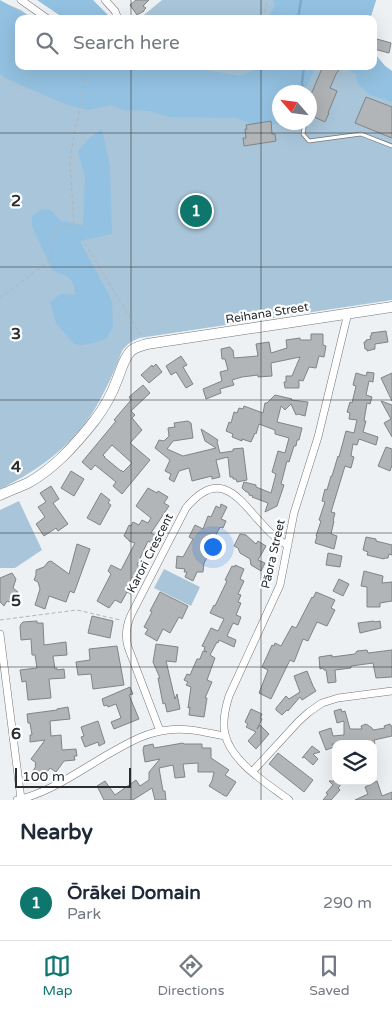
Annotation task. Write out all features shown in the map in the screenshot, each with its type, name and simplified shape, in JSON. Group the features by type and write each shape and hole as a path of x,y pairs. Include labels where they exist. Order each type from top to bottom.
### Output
{"street":[{"path":"21,0 42,15"},
{"path":"105,0 116,15"},
{"name":"Reihana Street","path":"146,344 392,306"},
{"name":"Pāora Street","path":"289,800 238,759 225,736 225,711 229,696 280,585 294,513 318,437 348,313"},
{"path":"0,495 28,482 49,469 63,456 96,419 107,402 129,353 146,344"},
{"name":"Karori Crescent","path":"160,731 128,647 126,635 128,622 191,502 208,491 225,489 235,495 273,535 288,546"},
{"path":"0,634 19,800 55,785 144,735 170,729 182,729 225,736"},
{"path":"252,772 299,721 322,703 338,698 392,691"}],"lane":[{"path":"304,130 303,134 309,141 362,134 392,146"}],"path":[{"path":"263,15 268,0"},
{"path":"86,70 70,162 74,226 146,344"},
{"path":"0,298 51,257 53,250 52,234 55,228 66,224 74,226"},
{"path":"0,620 77,610 128,622"}],"shaded area":[{"path":"0,0 26,15 15,15 15,70 206,70 240,76 254,70 314,70 307,85 272,85 272,125 260,128 237,118 169,117 149,111 123,110 111,105 88,110 65,104 5,78 0,74"},
{"path":"37,0 93,0 108,15 59,15"},
{"path":"162,0 376,0 371,15 144,15"},
{"path":"273,0 376,0 371,15 269,15 275,6"},
{"path":"0,1 28,15 15,15 15,70 377,70 377,57 392,71 392,300 136,339 122,351 110,380 86,422 62,449 33,471 0,489"},
{"path":"377,57 392,71 392,102 370,95 357,83 356,74 348,70 377,70"},
{"path":"102,129 110,166 112,234 80,241 112,301 113,326 107,338 94,343 80,345 74,344 56,323 50,302 61,294 75,295 75,289 69,278 52,270 32,226 32,216 42,209 51,210 61,221 83,225 85,177 78,152 88,139"},
{"path":"19,501 42,550 15,568 0,568 0,510"},
{"path":"164,569 200,587 191,606 154,588"}],"building":[{"path":"136,0 149,0 143,6 146,8 144,11 137,15 130,5"},
{"path":"377,39 391,43 389,53 377,50"},
{"path":"321,70 339,70 330,88 337,91 325,122 317,118 317,85 315,85"},
{"path":"366,97 392,107 392,138 355,123"},
{"path":"271,121 272,134 275,134 276,141 244,146 243,138 246,138 246,125"},
{"path":"386,331 388,342 375,344 375,349 367,351 365,349 364,342 371,339 371,333"},
{"path":"311,334 323,334 323,345 326,346 324,357 319,356 316,368 309,367 303,381 299,380 299,388 285,388 284,382 286,382 286,376 292,376 300,357 271,363 272,376 258,377 258,375 232,380 234,385 220,389 221,393 206,399 203,389 222,381 220,372 228,370 225,359 222,359 221,349 230,347 233,350 234,358 258,356 256,344 269,342 271,353 287,348 286,340 300,338 300,340 311,340"},
{"path":"181,356 187,365 183,367 193,384 186,388 176,372 171,375 166,366"},
{"path":"156,364 162,372 149,383 141,375 152,365 153,367"},
{"path":"367,372 374,373 373,382 369,381 366,395 372,397 370,404 367,403 363,432 378,437 376,445 359,439 357,445 353,444 351,456 354,457 351,468 345,466 331,512 335,513 331,534 337,536 334,549 315,543 321,521 319,520 325,502 322,501 325,489 327,490 339,457 346,431 354,433 357,420 349,419 350,413 347,412 350,402 352,403 356,386 353,385 356,373 366,376"},
{"path":"392,373 392,401 381,378"},
{"path":"143,385 150,393 131,411 135,415 132,418 142,430 130,443 150,460 122,494 113,486 116,482 95,465 91,470 82,462 116,421 114,420 131,400 129,397","holes":["112,445 132,463 123,472 103,455"]},
{"path":"275,395 291,400 308,402 305,416 296,415 291,404 285,410 281,406 277,422 302,428 289,462 287,461 281,484 284,485 277,506 265,512 268,503 252,497 242,488 244,482 256,485 256,487 271,493 276,474 272,472 278,451 285,453 289,438 275,434 275,430 259,424 251,442 232,437 233,434 226,431 229,422 231,423 234,412 237,413 239,408 243,409 244,406 263,413 265,403"},
{"path":"381,401 392,405 392,437 384,423 391,419"},
{"path":"188,421 191,423 193,438 173,441 167,449 183,456 216,448 205,441 201,429 218,440 220,453 243,448 247,480 237,482 236,479 230,477 228,457 216,460 220,477 212,479 212,476 192,481 189,468 179,471 174,482 169,479 171,474 165,471 170,460 155,448 159,440 164,441 169,436 168,428 175,427 174,423"},
{"path":"386,447 392,449 390,471 378,466"},
{"path":"71,471 84,479 74,496 61,488"},
{"path":"51,486 59,499 53,503 68,524 58,531 56,528 44,536 36,524 45,517 38,507 46,502 40,493"},
{"path":"148,488 168,497 164,503 169,506 151,533 158,537 155,545 148,541 137,565 141,567 132,585 135,587 131,594 127,592 121,603 115,600 109,608 97,601 111,574 108,571 111,565 121,570 135,543 129,541 124,536 129,525 131,526 133,522 139,525 142,520 148,523 151,518 136,506"},
{"path":"101,493 110,500 108,503 111,505 100,525 87,518"},
{"path":"221,504 227,507 221,519 226,521 223,528 220,527 215,537 217,538 204,563 203,572 197,572 193,581 185,577 187,572 184,572 185,569 176,568 177,556 183,557 193,539 189,537 195,525 203,529 208,516 211,517 216,506 220,508"},
{"path":"240,534 246,535 256,544 258,541 266,546 258,560 265,563 261,571 251,565 250,559 240,553 238,548 234,546"},
{"path":"366,537 392,545 392,555 389,554 388,558 384,559 367,555 368,552 363,550"},
{"path":"77,544 90,549 74,593 70,591 66,602 49,596 45,609 35,605 40,589 38,582 34,580 36,570 44,567 51,561 69,574"},
{"path":"328,553 342,556 340,567 326,565"},
{"path":"235,565 244,569 240,579 244,581 238,594 241,595 238,602 241,603 236,615 241,617 238,625 233,623 227,636 236,640 234,647 219,640 217,642 210,655 215,658 207,680 212,682 205,698 207,698 204,717 189,715 191,687 186,685 188,682 184,680 187,674 190,675 203,651 207,652 204,650 205,647 202,646 211,628 218,631 224,619 210,613 227,581 225,580 232,566 235,567"},
{"path":"364,571 383,576 382,583 392,582 392,601 380,603 380,607 367,607 367,587 361,586"},
{"path":"12,573 16,579 13,588 18,592 4,606 0,602 0,578"},
{"path":"339,579 349,584 343,596 333,591"},
{"path":"160,592 188,606 182,619 179,617 170,633 163,629 157,641 145,634 148,629 144,627"},
{"path":"316,592 335,600 331,608 335,610 327,626 317,622 308,641 303,639 294,662 290,660 271,699 259,693 268,670 262,667 272,645 274,646 275,643 281,646 292,626 296,628"},
{"path":"92,616 113,621 110,638 88,633"},
{"path":"37,621 37,623 43,623 44,645 66,642 67,655 53,656 55,669 64,669 65,678 49,679 51,698 28,700 26,681 22,682 20,670 37,668 35,655 32,655 31,639 21,640 20,627 23,622"},
{"path":"380,621 381,628 360,633 358,623"},
{"path":"156,644 178,647 176,662 166,661 175,699 177,694 180,709 167,712 165,703 163,704 158,678 160,678 153,662"},
{"path":"117,646 124,685 93,689 91,674 78,675 76,662 90,660 89,649"},
{"path":"367,650 368,653 392,650 392,677 376,678 373,663 335,670 336,682 328,683 326,670 320,669 319,657 355,654 357,651"},
{"path":"307,671 316,691 302,700 300,697 282,715 276,708 286,696 289,699 300,692 294,676"},
{"path":"130,687 133,694 129,695 139,719 114,729 111,722 121,718 116,704 108,707 107,705 104,706 102,699"},
{"path":"68,707 70,719 50,721 51,736 61,735 62,750 76,749 77,756 74,756 75,760 64,761 56,772 50,768 44,776 42,774 40,776 33,771 36,763 31,759 45,740 30,742 30,735 32,735 27,714"},
{"path":"251,709 262,714 260,718 262,719 257,729 260,725 269,734 256,749 248,741 256,732 246,727 248,724 245,722"},
{"path":"341,709 342,712 345,711 350,729 362,729 361,726 366,724 373,730 385,728 384,726 390,724 392,726 392,736 374,740 332,740 332,748 326,750 319,732 331,728 333,736 344,735 344,721 337,723 334,711"},
{"path":"98,721 105,743 99,746 98,742 85,747 81,737 84,736 81,727"},
{"path":"183,743 202,744 202,748 211,748 211,758 229,770 225,775 236,782 227,796 209,786 214,772 198,772 198,763 183,764 185,777 175,778 173,765 159,768 166,800 155,800 152,788 133,800 104,800 97,786 105,781 115,795 136,780 140,786 149,780 149,772 160,759 145,762 144,746 153,744 154,748"},
{"path":"312,746 320,752 313,754 318,759 313,765 304,757 302,758"},
{"path":"278,753 313,780 304,792 269,764"},
{"path":"377,781 382,796 392,792 392,800 355,800 368,794 365,787 377,785"},
{"path":"333,785 341,785 338,788 340,790 331,800 323,800 328,794 326,793"}],"waterway":[{"path":"299,15 301,0"},
{"path":"302,85 304,70"}],"place":[{"name":"Ōrākei Domain","path":"196,211"}]}
